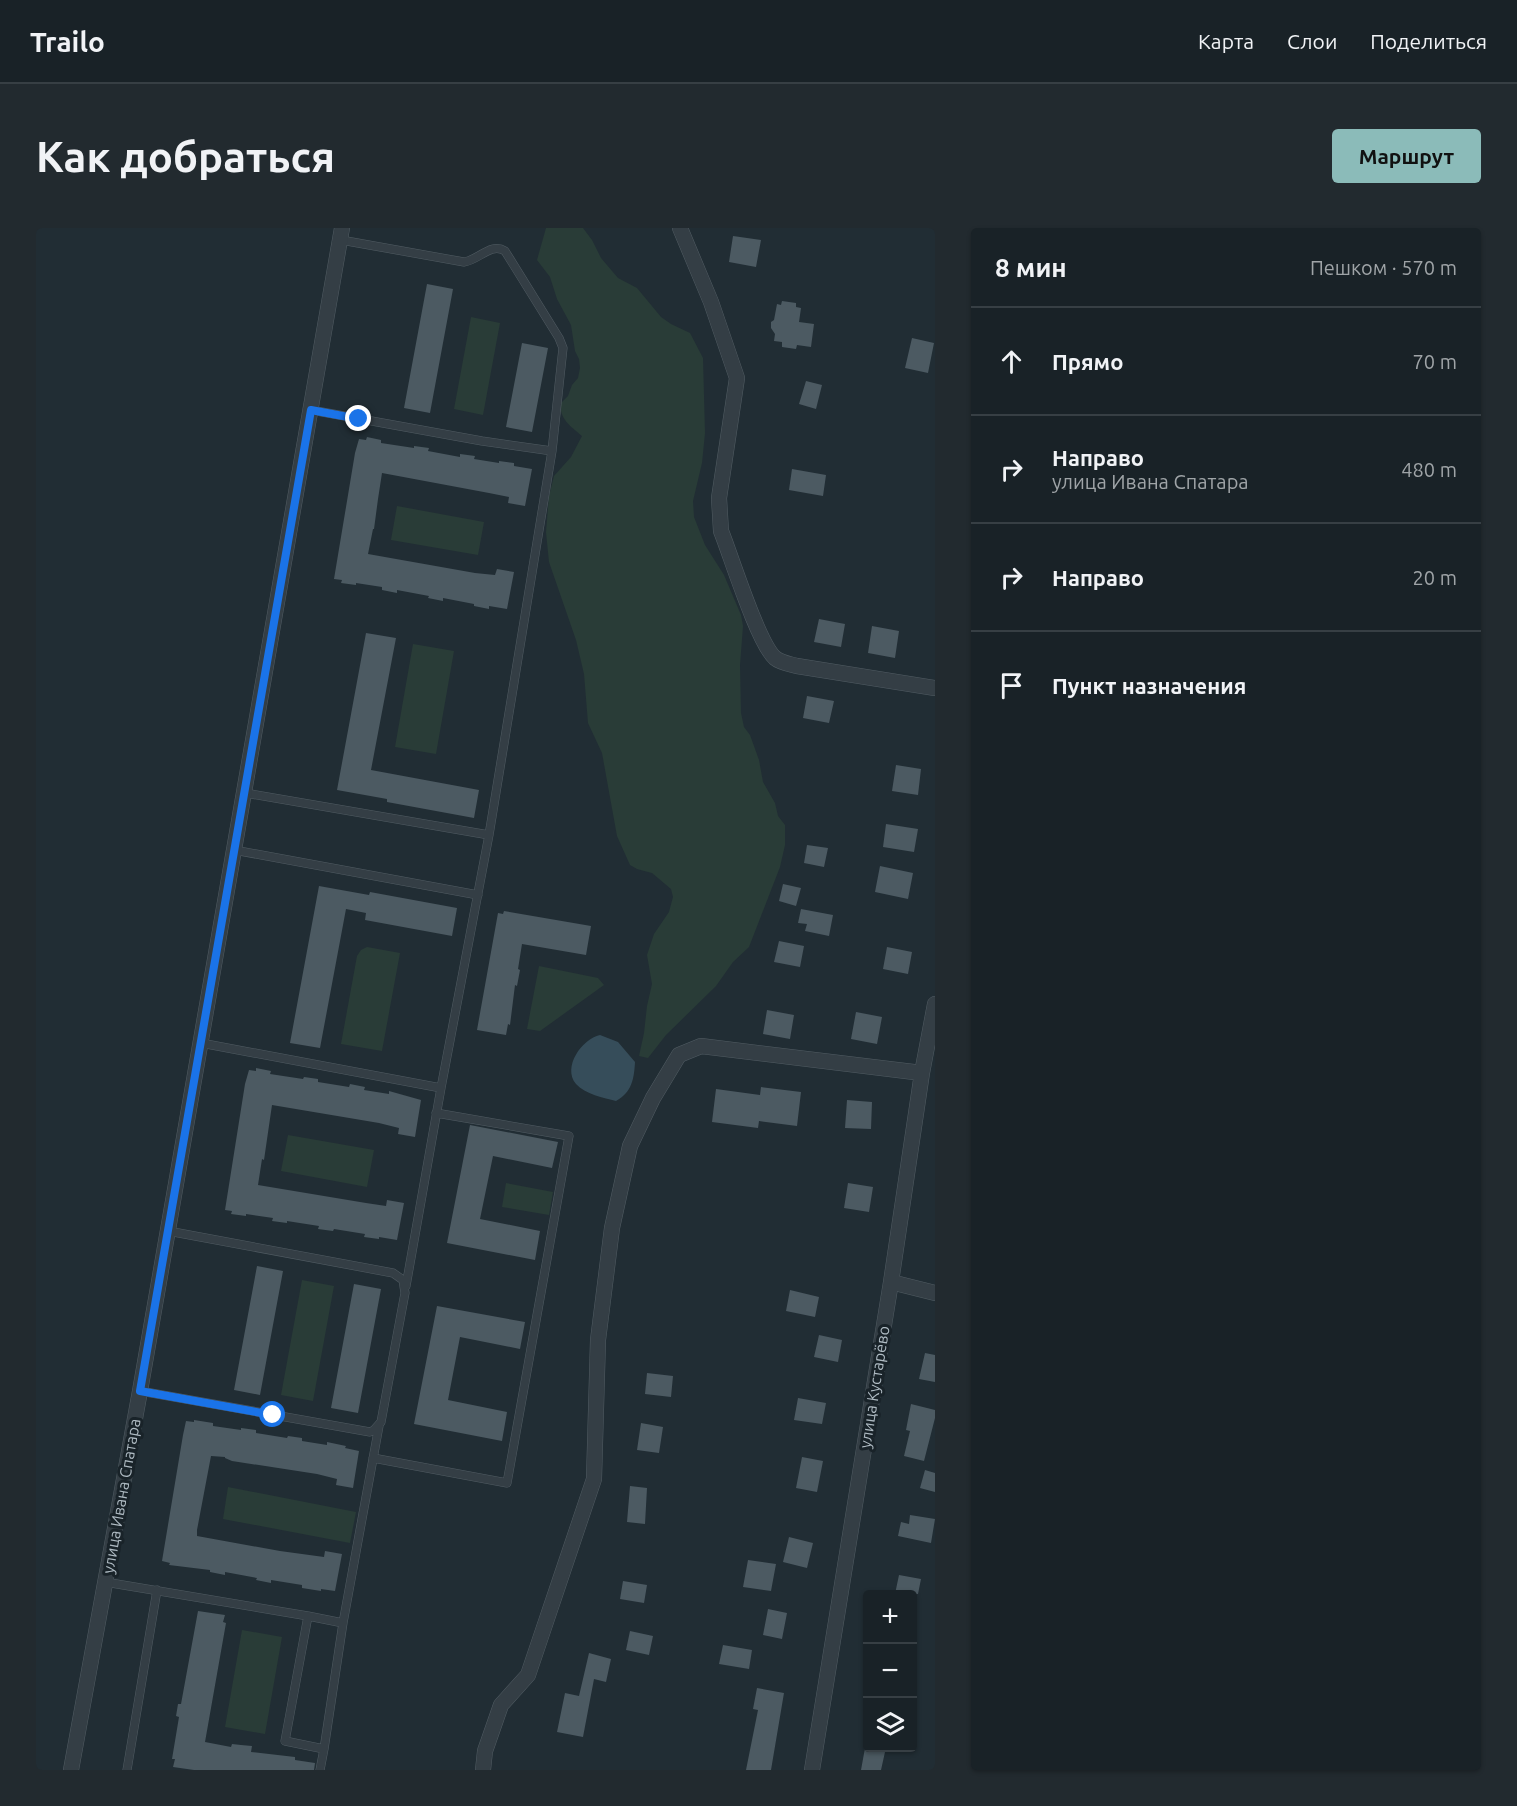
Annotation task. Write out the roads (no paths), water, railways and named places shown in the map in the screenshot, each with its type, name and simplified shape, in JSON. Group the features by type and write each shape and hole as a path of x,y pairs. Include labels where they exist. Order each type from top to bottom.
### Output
{"street":[{"path":"680,228 711,302 737,378 719,498 719,517 721,531 769,651 777,660 797,666 935,688"},
{"name":"улица Ивана Спатара","path":"73,1770 341,234"},
{"name":"улица Кустарёво","path":"812,1770 891,1282 922,1073 935,1004"},
{"path":"483,1770 485,1751 501,1705 528,1675 594,1479 598,1340 612,1228 630,1146 652,1098 679,1055 701,1046 922,1073"},
{"path":"891,1282 935,1293"}],"lane":[{"path":"320,1770 373,1458 489,835 552,451 563,348 505,251 494,248 471,261 460,262 341,234"},
{"path":"311,410 482,441 552,451"},
{"path":"245,793 489,835"},
{"path":"234,850 478,895"},
{"path":"201,1043 441,1088"},
{"path":"373,1458 507,1483 569,1136 436,1113"},
{"path":"168,1231 393,1273 403,1280 405,1287"},
{"path":"140,1391 364,1432 374,1430 379,1426"},
{"path":"105,1582 344,1623"},
{"path":"127,1770 157,1590"},
{"path":"308,1616 285,1741 324,1749"}],"water":[{"path":"600,1035 618,1042 635,1062 629,1089 616,1101 584,1090 576,1084 572,1077 571,1070 576,1055 587,1042"}]}
